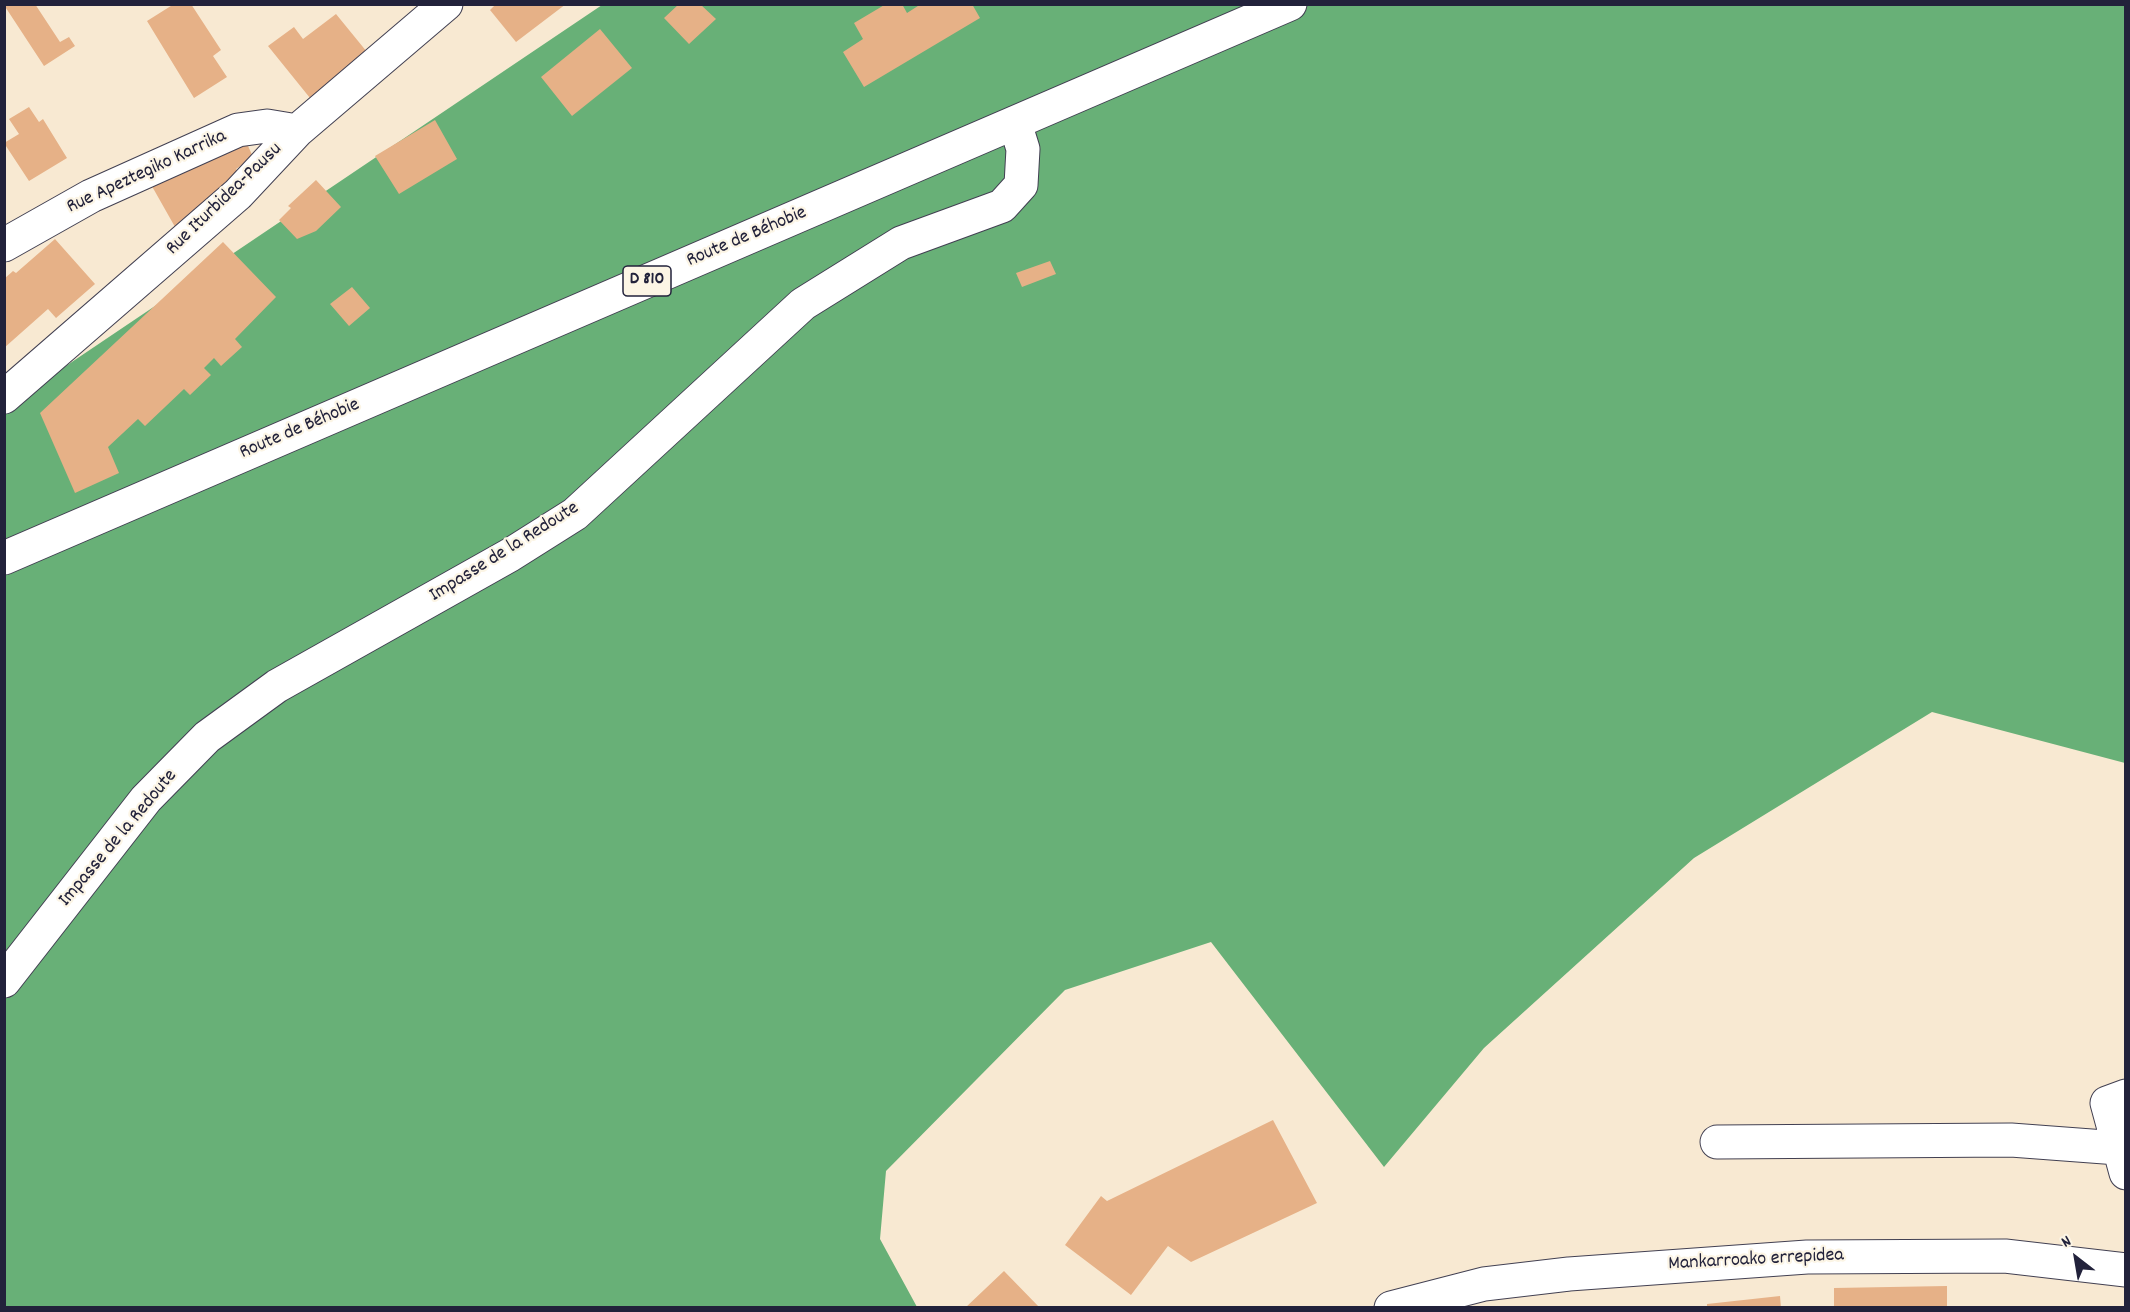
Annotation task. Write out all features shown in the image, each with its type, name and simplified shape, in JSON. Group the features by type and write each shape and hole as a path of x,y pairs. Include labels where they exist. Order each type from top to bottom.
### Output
{"street":[{"name":"Rue Iturbidea-Pausu","path":"4,397 238,194 297,131 446,4"},
{"name":"Route de Béhobie","path":"4,558 1290,4"},
{"name":"Impasse de la Redoute","path":"4,981 146,799 207,737 277,686 510,555 575,514 803,304 901,243 1002,206 1021,185 1023,149 1015,123"},
{"name":"Rue Apeztegiko Karrika","path":"4,245 91,196 238,130 267,126 297,131"},
{"path":"1717,1142 2011,1140 2122,1161 2107,1103 2126,1095"},
{"name":"Mankarroako errepidea","path":"1390,1308 1484,1284 1593,1272 1807,1257 2004,1256 2126,1270"}],"green space":[{"path":"602,5 2125,5 2125,763 1932,712 1694,858 1484,1048 1384,1167 1211,942 1065,990 886,1171 880,1239 917,1307 5,1308 5,407"}],"building":[{"path":"35,4 60,42 69,37 75,46 44,66 4,5"},
{"path":"174,4 191,4 221,50 213,56 227,77 194,98 147,21"},
{"path":"496,4 566,4 516,42 490,10"},
{"path":"679,4 700,4 716,19 689,44 664,18"},
{"path":"886,4 902,4 907,13 921,4 972,4 980,18 864,87 843,52 863,39 854,23"},
{"path":"336,14 367,52 310,98 268,46 294,27 303,39"},
{"path":"600,29 632,68 572,116 541,77"},
{"path":"29,107 39,122 43,119 67,158 29,181 4,143 19,134 9,119"},
{"path":"435,120 457,159 399,194 375,156"},
{"path":"244,137 253,157 236,169 239,173 179,234 149,181"},
{"path":"316,180 341,207 316,231 297,239 279,220 291,208 288,206"},
{"path":"55,239 95,284 56,318 48,309 4,348 4,279 13,271 16,273"},
{"path":"223,242 276,297 235,339 242,347 221,366 214,358 204,368 211,375 190,395 184,389 145,426 138,419 108,447 119,473 75,493 40,413"},
{"path":"1050,261 1056,274 1022,287 1016,273"},
{"path":"352,287 370,308 349,326 330,304"},
{"path":"1273,1120 1317,1203 1191,1262 1168,1246 1131,1295 1065,1245 1101,1196 1107,1201"},
{"path":"1004,1271 1040,1308 965,1308"},
{"path":"1947,1286 1947,1308 1834,1308 1834,1288"},
{"path":"1780,1296 1781,1308 1707,1308 1707,1304"}]}
